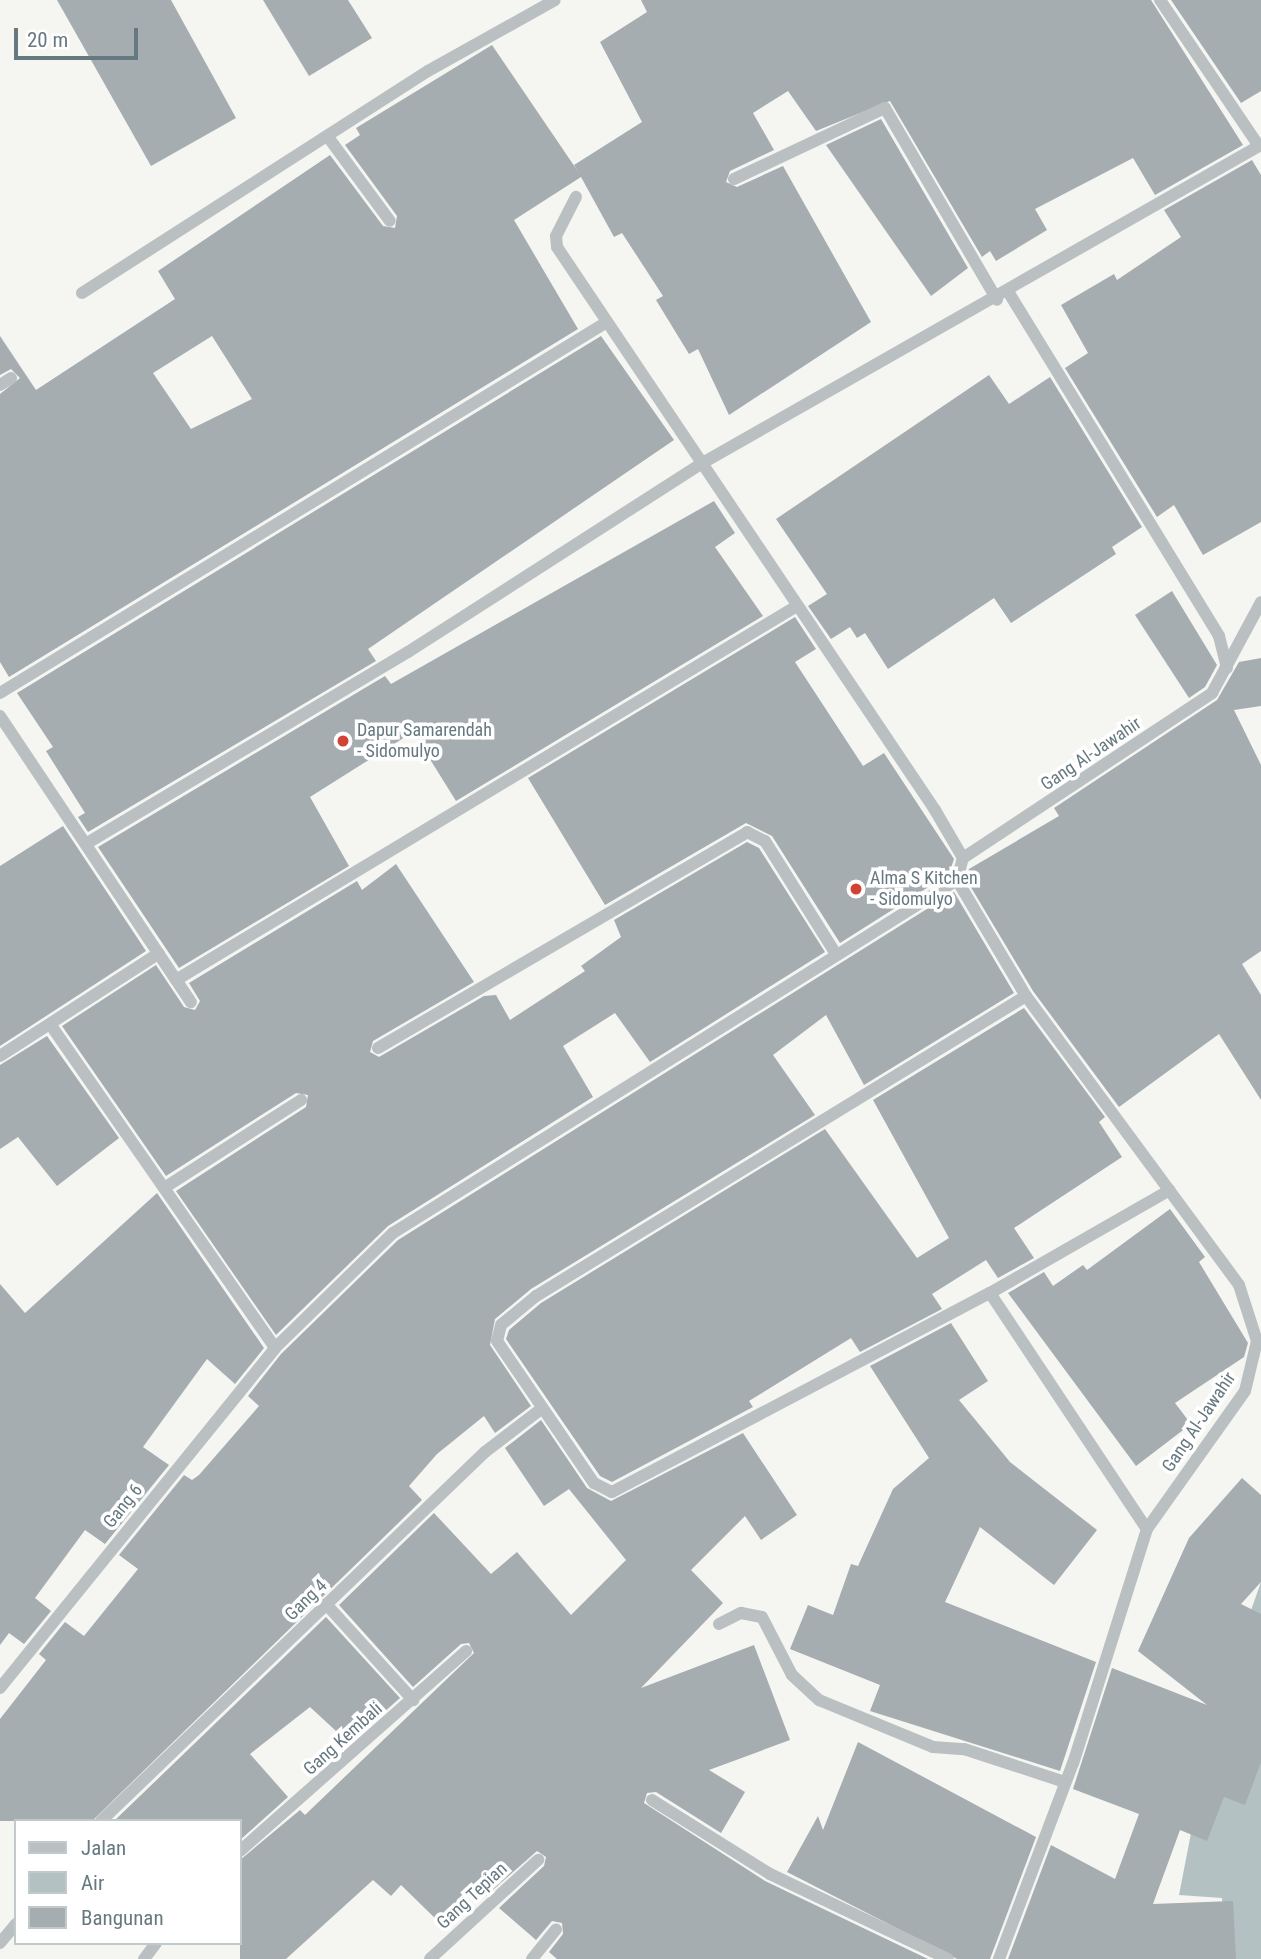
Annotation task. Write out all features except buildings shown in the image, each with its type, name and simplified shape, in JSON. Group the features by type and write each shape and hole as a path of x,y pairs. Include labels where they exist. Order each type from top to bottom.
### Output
{"street":[{"path":"82,293 428,71 555,0"},
{"path":"89,842 408,652 706,461 997,300 1260,146 1160,0"},
{"path":"734,179 885,108 997,300"},
{"path":"328,137 390,221"},
{"path":"576,197 555,241 607,322 706,461 797,606 875,715 963,858 957,880"},
{"path":"1009,293 1219,636 1227,668"},
{"path":"0,693 607,322"},
{"name":"Gang Al-Jawahir","path":"963,858 1212,693 1261,602"},
{"path":"176,979 797,606"},
{"path":"0,716 89,842 191,1002"},
{"path":"378,1048 747,832 765,841 836,954"},
{"name":"Gang Al-Jawahir","path":"957,880 1026,996 1239,1285 1257,1341 1245,1391 1147,1529 1065,1782 999,1959"},
{"name":"Gang 6","path":"0,1688 275,1348 393,1233 440,1199 957,880"},
{"path":"0,1056 159,953"},
{"path":"1026,996 510,1316 497,1342 540,1410 594,1483 612,1492 990,1293 1170,1190"},
{"path":"50,1024 275,1348"},
{"path":"164,1188 301,1101"},
{"path":"990,1293 1147,1529"},
{"name":"Gang 4","path":"103,1819 485,1452 540,1410"},
{"path":"326,1604 413,1700"},
{"path":"719,1624 741,1613 762,1618 792,1675 819,1700 933,1747 964,1749 1065,1782"},
{"name":"Gang Kembali","path":"242,1849 466,1651"},
{"path":"652,1800 770,1874 948,1959"},
{"name":"Gang Tepian","path":"430,1959 538,1860"},
{"path":"0,1943 14,1926"},
{"path":"531,1959 556,1929"}],"water":[{"path":"1261,1582 1261,1959 1225,1959 1222,1898 1179,1895 1214,1715"}],"place":[{"name":"Dapur Samarendah - Sidomulyo","path":"343,741"},
{"name":"Alma S Kitchen - Sidomulyo","path":"856,889"}]}
